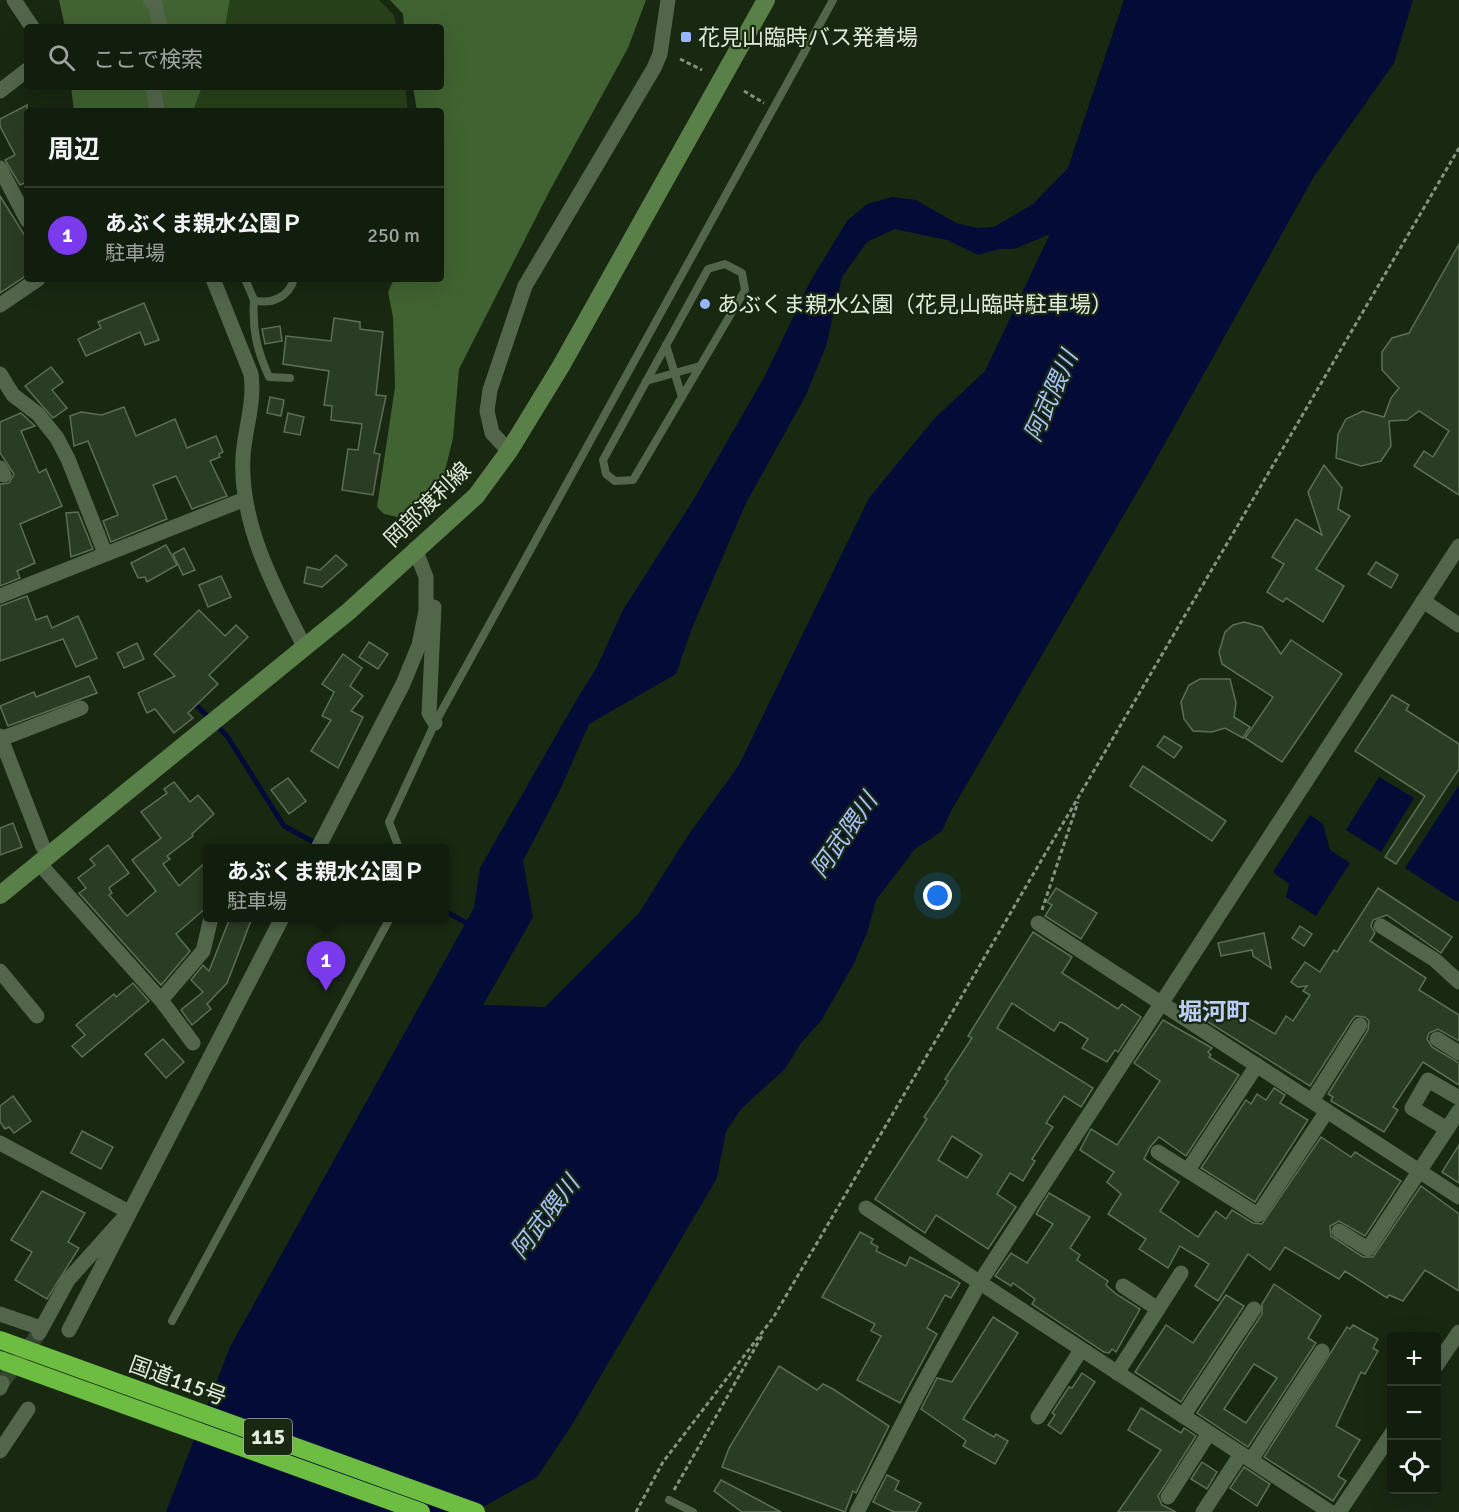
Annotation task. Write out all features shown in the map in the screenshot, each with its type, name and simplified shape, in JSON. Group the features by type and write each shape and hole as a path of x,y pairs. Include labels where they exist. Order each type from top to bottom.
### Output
{"highway":[{"name":"国道115号","path":"0,1340 57,1371 421,1512"},
{"name":"国道115号","path":"0,1360 57,1371 476,1512"}],"main road":[{"name":"岡部渡利線","path":"0,895 348,612 476,496 509,451 561,366 766,0"}],"street":[{"path":"14,0 30,24"},
{"path":"150,0 154,4 159,24"},
{"path":"509,451 492,433 487,411 490,390 525,285 654,68 660,54 668,0"},
{"path":"0,91 24,72"},
{"path":"154,90 156,108"},
{"path":"0,168 24,214"},
{"path":"0,305 34,282"},
{"path":"214,282 251,374 253,390 243,455 245,499 279,598 304,646"},
{"path":"0,374 6,398 38,414 57,438 68,459 105,553"},
{"path":"0,596 245,499"},
{"path":"857,1512 923,1384 980,1282 1459,546"},
{"path":"321,844 412,663 426,611 426,577 415,549"},
{"path":"426,577 432,582 435,596 429,713 435,723"},
{"path":"1423,601 1459,625"},
{"path":"81,708 1,738 43,847 43,858 161,1000 193,1043"},
{"path":"161,1000 203,951 209,922"},
{"path":"69,1330 280,922"},
{"path":"1038,923 1459,1197"},
{"path":"1381,926 1435,960 1459,982"},
{"path":"0,971 37,1016"},
{"path":"1312,1101 1360,1025"},
{"path":"1437,1039 1459,1053"},
{"path":"1188,1170 1257,1065"},
{"path":"1447,1129 1412,1108 1428,1080 1459,1098"},
{"path":"1158,1152 1258,1215 1327,1111"},
{"path":"1339,1231 1368,1249 1459,1111"},
{"path":"0,1143 129,1212"},
{"path":"866,1208 1330,1512"},
{"path":"0,1314 40,1330 68,1280 129,1212"},
{"path":"1117,1373 1182,1273"},
{"path":"1123,1286 1158,1309"},
{"path":"1183,1416 1254,1309"},
{"path":"1441,1360 1459,1332"},
{"path":"1038,1417 1081,1350"},
{"path":"1203,1512 1322,1352"},
{"path":"0,1451 28,1409"},
{"path":"1168,1497 1209,1433"},
{"path":"1339,1512 1387,1440"}],"lane":[{"path":"397,844 389,822 435,723 833,0"},
{"path":"725,264 742,273 745,290 700,366 633,480 615,481 606,474 603,460 708,270 725,264"},
{"path":"246,282 254,300 252,326 256,349 269,377 290,378"},
{"path":"254,300 265,303 278,299 292,287 293,282"},
{"path":"666,345 682,396"},
{"path":"646,381 700,366"},
{"path":"172,1322 388,922"},
{"path":"669,1500 693,1512"}],"path":[{"path":"680,58 702,70"},
{"path":"744,92 774,108"},
{"path":"669,1500 770,1322 1459,148"},
{"path":"1038,923 1080,795"},
{"path":"636,1512 663,1462 770,1322"}],"green space":[{"path":"59,0 230,0 226,24 64,24"},
{"path":"230,0 379,0 394,15 396,24 226,24"},
{"path":"390,0 646,0 628,48 549,192 459,369 453,438 444,475 417,512 397,517 384,514 377,507 395,387 393,317 388,292 393,282 444,282 444,108 416,108 414,90 444,90 444,24 404,24 403,14"},
{"path":"71,90 201,90 194,108 74,108"},
{"path":"201,90 405,90 408,108 194,108"}],"water":[{"name":"阿武隈川","path":"1124,0 1413,0 1394,63 1313,178 1150,470 951,811 942,831 915,849 876,900 867,933 853,965 821,1021 801,1043 785,1069 742,1108 726,1131 717,1178 573,1423 537,1477 474,1512 166,1512 230,1347 474,908 480,868 597,667 623,610 694,499 765,376 810,282 847,221 867,204 892,197 916,200 956,223 977,228 994,227 1033,204 1068,168","holes":["895,229 947,240 978,255 999,249 1014,249 1050,234 985,371 934,419 869,498 739,765 687,837 639,913 545,1007 483,1005 533,917 523,861 561,788 589,724 676,674 692,628 746,503 806,395 826,346 842,277 867,242"]},
{"path":"1379,777 1414,798 1381,852 1346,830"},
{"path":"1459,785 1459,900 1457,902 1405,868"},
{"path":"1310,815 1323,824 1330,850 1350,863 1316,916 1286,897 1289,884 1273,872"}],"building":[{"path":"27,105 27,108 24,108 24,183 20,185 5,160 15,155 0,126 0,119"},
{"path":"0,196 24,234 24,277 0,293"},
{"path":"1459,244 1459,495 1414,466 1424,451 1433,457 1449,431 1419,411 1407,420 1389,421 1391,446 1381,461 1361,466 1336,458 1338,434 1346,419 1363,411 1384,417 1391,398 1399,388 1382,370 1382,352 1392,338 1409,333"},
{"path":"144,303 159,340 145,345 140,332 86,356 78,339 101,328 98,322"},
{"path":"334,318 360,322 360,329 383,332 376,395 386,396 374,453 380,454 373,495 342,490 348,449 358,450 362,424 331,420 332,406 324,405 329,371 283,364 286,336 331,341"},
{"path":"280,326 282,341 265,344 262,329"},
{"path":"51,367 63,382 52,390 67,408 53,418 25,386"},
{"path":"270,397 284,400 281,416 267,413"},
{"path":"124,407 136,436 175,419 187,448 216,436 223,452 219,454 220,457 210,461 227,496 192,509 176,476 153,485 167,519 111,542 103,521 118,515 88,441 74,446 70,416 81,412 102,415"},
{"path":"21,413 35,426 21,431 39,473 46,469 62,506 20,524 35,563 17,571 20,578 0,586 0,484 9,483 14,474 0,453 0,422"},
{"path":"288,413 304,417 300,435 284,432"},
{"path":"1324,465 1342,488 1338,509 1350,516 1316,569 1344,586 1323,622 1286,598 1283,602 1267,592 1284,564 1272,557 1296,519 1322,535 1308,492"},
{"path":"78,512 93,549 71,557 66,513"},
{"path":"166,545 177,565 147,582 145,577 138,578 131,563"},
{"path":"184,548 195,570 183,575 173,554"},
{"path":"336,555 347,565 322,587 304,583 307,567 320,570"},
{"path":"1376,562 1398,575 1391,588 1368,574"},
{"path":"221,576 231,597 208,607 199,585"},
{"path":"27,596 36,620 47,616 52,628 78,616 97,658 76,667 63,639 0,661 0,606"},
{"path":"199,610 225,636 236,625 248,637 209,675 218,684 188,713 193,718 174,733 155,709 147,713 138,693 175,676 154,654"},
{"path":"1244,622 1262,627 1281,654 1291,640 1342,674 1282,762 1245,738 1273,697 1222,664 1219,652 1225,632 1233,625"},
{"path":"369,642 388,654 378,669 359,657"},
{"path":"137,643 144,659 124,668 117,653"},
{"path":"343,654 362,668 350,686 363,696 351,711 363,717 338,768 311,751 331,720 322,716 334,692 322,684"},
{"path":"89,676 97,693 8,726 0,706 34,692 36,697"},
{"path":"1200,679 1230,679 1236,703 1234,717 1250,727 1243,738 1225,728 1212,732 1193,731 1184,719 1181,702 1189,685"},
{"path":"1392,695 1409,705 1406,710 1459,744 1459,769 1396,864 1385,857 1425,796 1355,751"},
{"path":"1164,736 1182,747 1174,758 1157,746"},
{"path":"1143,766 1226,821 1212,841 1130,786"},
{"path":"288,778 306,801 289,814 271,790"},
{"path":"174,782 190,802 198,795 214,814 192,834 193,836 167,856 170,859 163,864 179,886 203,865 203,910 176,934 190,951 161,985 79,893 86,888 78,878 95,865 90,859 108,845 129,873 109,888 112,893 109,895 127,916 156,891 132,860 161,838 141,812 167,793 164,789"},
{"path":"13,823 22,847 0,855 0,828"},
{"path":"1056,888 1097,913 1081,939 1045,916 1052,905 1047,902"},
{"path":"1378,888 1452,937 1441,953 1387,915 1373,920 1371,926 1375,933 1370,941 1426,978 1419,990 1459,1015 1459,1041 1438,1029 1429,1033 1427,1039 1432,1047 1459,1063 1459,1085 1423,1062 1393,1107 1398,1110 1384,1132 1331,1101 1333,1097 1328,1094 1368,1030 1369,1021 1365,1017 1356,1016 1352,1020 1310,1086 1205,1020 1217,1000 1275,1034 1286,1016 1293,1021 1310,995 1303,991 1307,986 1298,987 1291,982 1305,962 1320,972 1334,950 1337,952"},
{"path":"228,922 250,922 227,983 207,1004 211,1009 192,1025 181,1010 203,992 191,980 203,965 209,971"},
{"path":"1300,926 1312,934 1304,946 1292,938"},
{"path":"1033,932 1072,957 1062,973 1118,1009 1122,1004 1141,1017 1118,1052 1115,1050 1107,1062 1082,1048 1088,1039 1065,1024 1060,1022 1054,1031 1012,1003 997,1028 1093,1088 1081,1107 1064,1096 1046,1123 1053,1127 1032,1159 1035,1161 1023,1181 1010,1173 997,1194 1016,1207 988,1249 936,1215 925,1233 875,1199 927,1119 924,1117 948,1081 945,1079 972,1038 968,1036","holes":["952,1136 982,1155 967,1178 938,1160"]},
{"path":"1264,933 1271,968 1253,956 1252,950 1221,956 1218,943"},
{"path":"133,983 149,1001 82,1057 72,1046 85,1035 76,1025 114,994 116,997"},
{"path":"1163,1020 1212,1048 1208,1052 1211,1055 1209,1057 1239,1075 1186,1156 1159,1137 1150,1147 1144,1159 1179,1182 1160,1211 1198,1237 1216,1211 1226,1219 1232,1210 1253,1223 1262,1224 1321,1137 1351,1157 1355,1152 1401,1181 1365,1236 1339,1221 1330,1226 1331,1236 1363,1257 1373,1257 1421,1186 1459,1214 1459,1291 1425,1270 1403,1301 1389,1295 1387,1298 1345,1271 1339,1279 1285,1247 1270,1270 1248,1254 1218,1301 1195,1286 1209,1264 1180,1246 1168,1268 1139,1249 1146,1239 1108,1214 1121,1194 1107,1182 1114,1172 1080,1150 1091,1129 1117,1145 1160,1081 1134,1063"},
{"path":"163,1039 184,1062 166,1078 145,1054"},
{"path":"1274,1088 1285,1095 1280,1103 1308,1120 1255,1202 1201,1168 1246,1100 1251,1104 1257,1094 1266,1100"},
{"path":"13,1096 31,1121 14,1133 9,1127 5,1129 0,1122 0,1106"},
{"path":"82,1131 113,1147 101,1169 71,1153"},
{"path":"1459,1145 1459,1183 1442,1172"},
{"path":"42,1191 85,1213 68,1242 79,1248 47,1299 15,1280 32,1252 11,1240"},
{"path":"1049,1193 1090,1217 1070,1248 1080,1255 1077,1260 1108,1281 1106,1285 1116,1294 1140,1309 1116,1352 1112,1349 1109,1353 1104,1352 1032,1304 1035,1299 1013,1283 1011,1286 995,1276 1011,1253 1027,1263 1053,1224 1036,1214"},
{"path":"860,1232 873,1239 871,1243 878,1247 876,1251 906,1266 910,1257 960,1283 951,1298 945,1295 927,1328 937,1334 900,1403 857,1380 881,1336 871,1331 875,1324 822,1297"},
{"path":"1274,1284 1321,1316 1308,1338 1316,1343 1248,1447 1197,1413 1262,1314 1262,1304","holes":["1254,1364 1277,1378 1246,1423 1224,1409"]},
{"path":"1226,1295 1244,1306 1181,1402 1135,1372 1166,1325 1193,1343"},
{"path":"993,1317 1018,1333 963,1419 994,1437 996,1434 1008,1441 995,1464 963,1446 966,1441 964,1439 921,1409 937,1378 952,1382"},
{"path":"1353,1325 1378,1339 1373,1348 1378,1351 1365,1374 1361,1372 1336,1426 1360,1440 1338,1476 1346,1481 1333,1501 1264,1457 1347,1327 1350,1329"},
{"path":"779,1366 817,1390 823,1384 833,1389 889,1426 856,1493 853,1491 845,1512 722,1467 729,1448"},
{"path":"1082,1373 1095,1382 1061,1434 1048,1425 1055,1415 1052,1413 1069,1387 1072,1388"},
{"path":"1141,1408 1181,1433 1184,1428 1196,1436 1158,1496 1162,1505 1176,1512 1118,1512 1161,1450 1128,1430"},
{"path":"1202,1462 1217,1472 1207,1489 1191,1479"},
{"path":"1244,1467 1270,1484 1257,1506 1230,1488"},
{"path":"887,1475 899,1481 895,1490 921,1503 916,1512 894,1512 873,1502"},
{"path":"721,1480 781,1512 742,1512 714,1491"}],"waterway":[{"path":"193,702 227,736 284,826 317,844"},
{"path":"449,913 470,925"}],"tunnel":[{"path":"2,1383 39,1333"}],"place":[{"name":"花見山臨時バス発着場","path":"686,37"},
{"name":"あぶくま親水公園（花見山臨時駐車場）","path":"705,304"},
{"name":"あぶくま親水公園Ｐ","path":"326,991"}],"district":[{"name":"堀河町","path":"1214,1012"}]}
